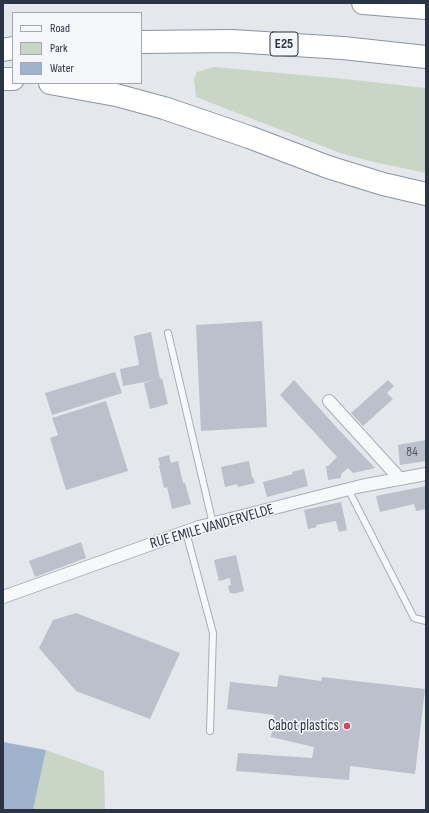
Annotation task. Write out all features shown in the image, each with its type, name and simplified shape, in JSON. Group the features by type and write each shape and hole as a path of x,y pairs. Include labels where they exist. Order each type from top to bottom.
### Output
{"highway":[{"path":"363,3 426,8"},
{"name":"E25","path":"142,42 232,41 342,48 426,57"},
{"path":"56,84 116,95 164,108 249,137 328,167 383,184 426,194"}],"street":[{"path":"329,401 400,479"},
{"name":"RUE EMILE VANDERVELDE","path":"3,597 186,532 213,524 348,489 426,474"}],"lane":[{"path":"168,333 213,524"},
{"path":"348,489 414,618 426,621"},
{"path":"186,532 213,633 210,731"}],"green space":[{"path":"214,67 426,88 426,173 343,154 196,97 194,79 197,72"},
{"path":"46,750 104,771 105,810 33,810"}],"water":[{"path":"3,742 46,750 33,810 3,810"}],"building":[{"path":"262,321 267,427 201,431 196,325"},
{"path":"151,332 160,379 162,378 168,404 150,409 144,383 155,380 123,386 120,369 139,365 134,336"},
{"path":"115,372 122,393 52,415 45,393"},
{"path":"294,380 375,468 353,473 348,468 341,474 341,478 328,480 326,466 328,466 337,457 280,395"},
{"path":"388,380 394,386 387,393 393,399 363,426 351,413"},
{"path":"106,401 128,471 66,490 50,438 58,435 52,418"},
{"path":"426,440 426,461 400,465 398,445"},
{"path":"169,455 171,463 178,461 183,483 185,483 191,504 172,509 167,487 164,488 158,458"},
{"path":"249,461 252,477 255,483 238,487 237,484 225,487 221,467"},
{"path":"304,469 308,486 267,497 263,482 293,474 292,472"},
{"path":"426,486 426,509 416,511 414,504 380,512 376,496"},
{"path":"341,502 347,530 339,532 336,521 316,525 317,527 308,529 304,510"},
{"path":"81,542 86,558 35,577 29,561"},
{"path":"236,555 244,591 233,594 230,593 228,586 231,585 230,578 219,581 214,560"},
{"path":"76,613 180,653 150,719 76,691 39,648 53,620"},
{"name":"Cabot plastics","path":"279,675 321,681 322,677 425,689 415,774 350,766 349,780 236,771 238,753 312,758 314,747 271,737 274,715 227,709 230,682 277,687"}],"place":[{"name":"Cabot plastics","path":"347,726"}]}
